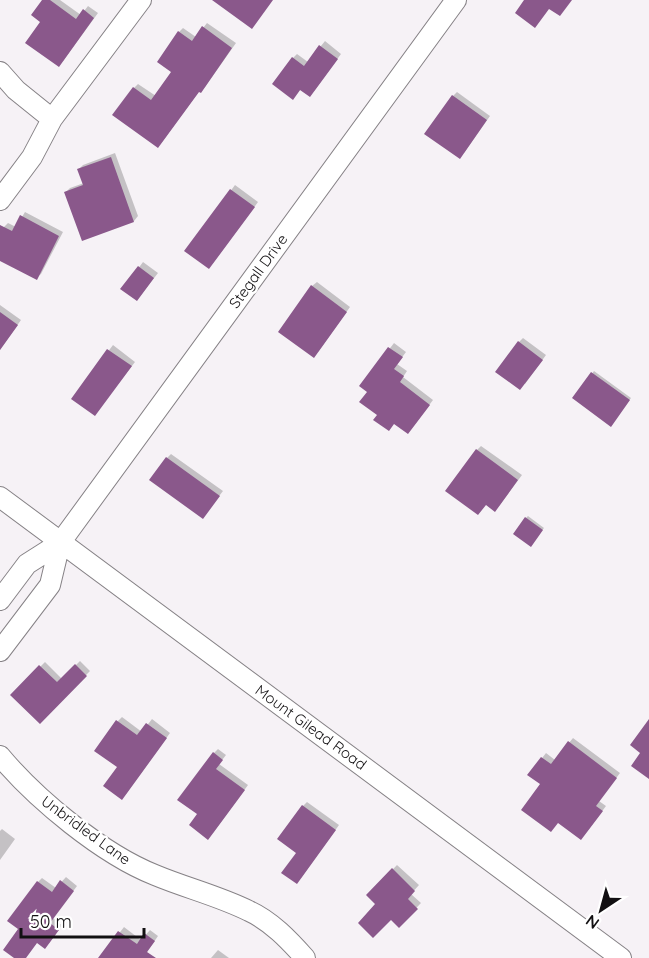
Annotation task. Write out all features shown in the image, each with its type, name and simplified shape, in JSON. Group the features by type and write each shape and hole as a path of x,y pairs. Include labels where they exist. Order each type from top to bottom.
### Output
{"street":[{"path":"0,200 32,157 52,119 141,0"},
{"name":"Stegall Drive","path":"60,543 456,0"},
{"path":"0,72 16,90 52,119"},
{"name":"Mount Gilead Road","path":"0,497 621,958"},
{"path":"0,600 27,564 60,543"},
{"path":"0,651 50,585 60,543"},
{"name":"Unbridled Lane","path":"0,756 52,809 122,859 154,875 250,911 276,928 305,958"}],"building":[{"path":"42,0 50,0 76,19 83,9 94,18 59,67 25,43 40,22 31,15"},
{"path":"212,0 273,0 252,29"},
{"path":"524,0 572,0 560,16 549,9 535,28 515,13"},
{"path":"202,26 232,48 201,93 199,92 158,148 112,115 133,87 151,100 171,72 157,62 178,31 192,41"},
{"path":"319,45 338,59 310,97 300,90 293,100 272,84 292,57 304,66"},
{"path":"452,95 487,120 460,159 424,134"},
{"path":"111,157 134,222 82,241 64,192 83,185 77,169"},
{"path":"230,189 255,207 209,269 184,251"},
{"path":"20,215 59,236 37,280 0,261 0,225 12,231"},
{"path":"138,266 154,278 137,301 120,289"},
{"path":"311,285 347,312 314,358 278,332"},
{"path":"0,312 18,325 0,350"},
{"path":"518,341 543,360 520,390 495,372"},
{"path":"388,347 403,357 394,369 404,376 400,382 430,405 408,434 394,424 389,431 373,420 377,415 359,402 367,392 359,386"},
{"path":"107,349 132,366 95,416 71,399"},
{"path":"591,372 630,400 611,427 572,398"},
{"path":"476,449 518,480 495,512 486,505 478,515 445,491"},
{"path":"166,457 220,496 203,519 149,480"},
{"path":"525,517 543,530 531,547 513,534"},
{"path":"75,664 87,676 40,724 10,695 39,665 57,682"},
{"path":"649,719 649,779 631,766 640,753 630,745"},
{"path":"116,720 137,735 146,723 167,738 122,800 103,786 117,767 94,751"},
{"path":"568,741 617,778 596,806 603,811 581,840 558,823 551,832 521,810 540,784 527,775 541,757 551,764"},
{"path":"213,752 223,760 216,769 245,790 208,840 189,825 197,814 177,800"},
{"path":"302,805 336,830 297,884 281,873 296,853 277,839"},
{"path":"392,868 415,891 408,899 418,909 399,928 391,920 373,938 358,923 375,904 366,895"},
{"path":"60,880 74,891 50,923 59,930 45,949 37,943 26,958 14,958 3,950 18,929 7,921 37,881 52,892"},
{"path":"118,931 137,944 144,933 155,941 147,952 156,958 98,958"}]}
